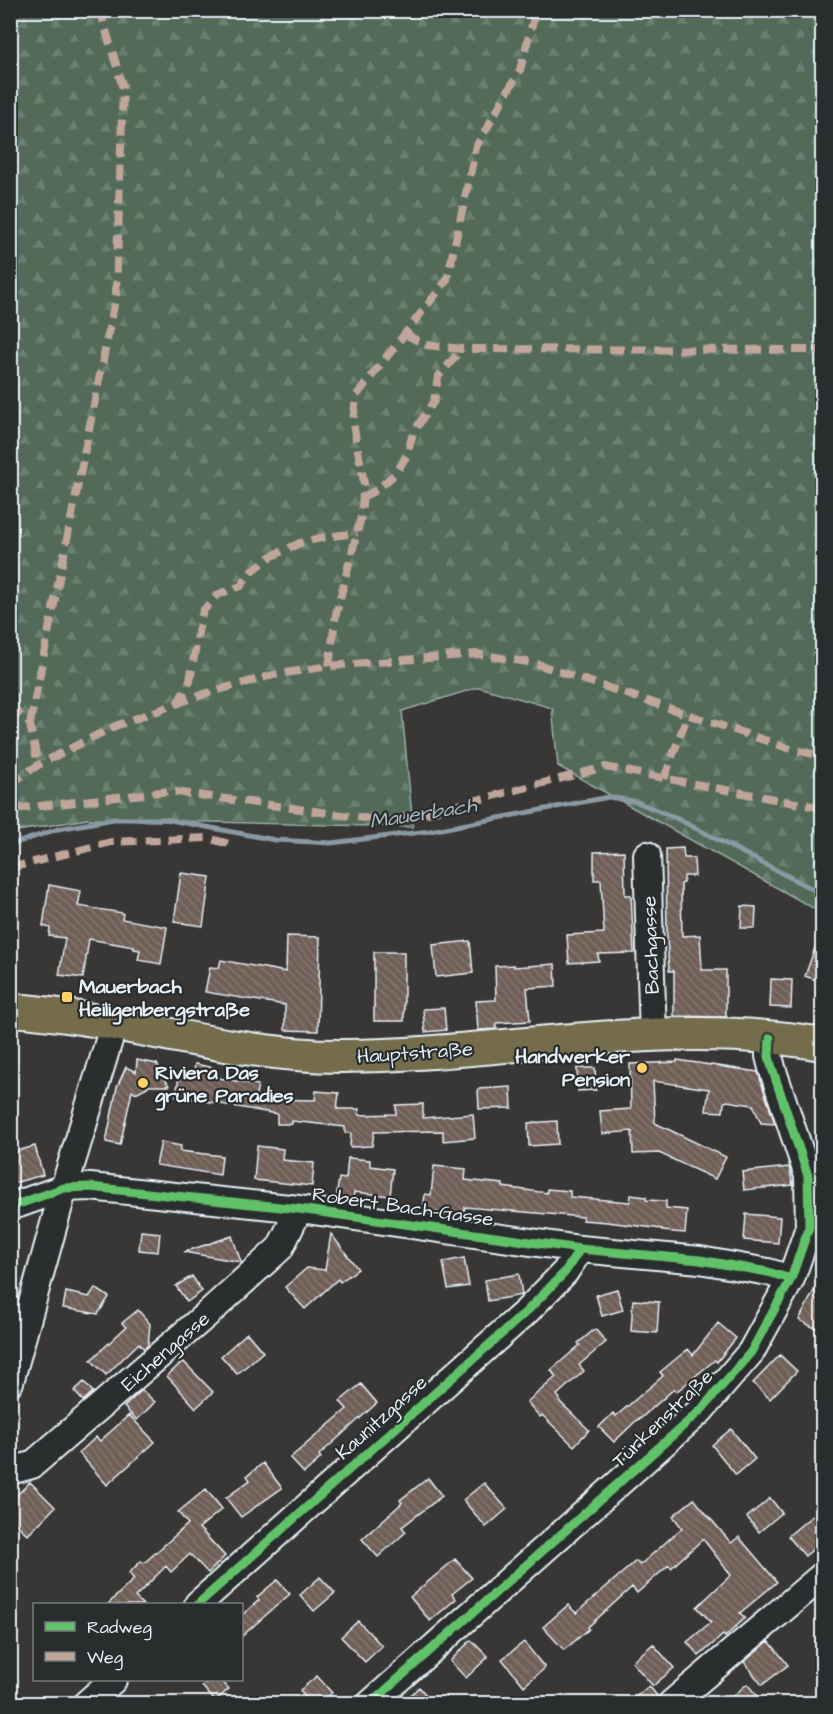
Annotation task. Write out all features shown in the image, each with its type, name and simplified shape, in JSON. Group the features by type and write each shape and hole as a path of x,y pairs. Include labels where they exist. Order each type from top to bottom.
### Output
{"main road":[{"name":"Hauptstraße","path":"10,1010 50,1013 250,1048 311,1056 406,1053 690,1034 770,1038 822,1044"}],"street":[{"name":"Bachgasse","path":"647,855 653,1035"},
{"path":"10,1382 64,1188 114,1024"},
{"name":"Türkenstraße","path":"370,1704 701,1410 751,1352 791,1279 809,1227 808,1176 772,1068 769,1056 770,1038"},
{"name":"Robert Bach-Gasse","path":"10,1207 64,1188 90,1187 299,1209 580,1249 700,1260 768,1272 791,1279"},
{"name":"Eichengasse","path":"10,1471 32,1465 280,1248 299,1209"},
{"name":"Kaunitzgasse","path":"200,1603 527,1311 565,1272 580,1249"},
{"path":"671,1704 822,1576"},
{"path":"86,1704 112,1681"}],"green space":[{"path":"11,10 822,11 822,913 558,766 552,708 479,687 402,711 413,827 87,819 11,832"}],"building":[{"path":"683,848 684,858 694,858 695,876 684,876 684,883 681,884 682,936 700,935 702,970 726,970 726,1017 674,1016 674,971 669,971 667,937 666,849"},
{"path":"624,851 625,895 631,895 634,953 598,954 599,961 569,963 567,935 604,933 601,880 594,880 594,852"},
{"path":"181,873 210,877 203,926 174,922"},
{"path":"49,885 81,891 78,906 123,913 122,919 167,927 161,964 138,960 140,950 134,947 89,939 83,978 59,975 65,938 49,936 50,928 43,926"},
{"path":"742,906 756,907 755,928 741,928"},
{"path":"820,934 822,934 822,982 805,976"},
{"path":"287,936 320,937 318,1031 285,1030 285,1005 205,992 210,967 219,968 221,960 286,972"},
{"path":"470,941 473,973 436,977 433,945"},
{"path":"374,952 404,952 404,1021 374,1021"},
{"path":"555,964 556,986 527,988 530,1021 496,1023 496,1029 478,1030 476,1001 496,1000 495,966"},
{"path":"771,979 792,980 791,1008 770,1007"},
{"path":"444,1008 446,1030 425,1032 423,1009"},
{"path":"137,1060 157,1064 169,1086 149,1086 136,1093 132,1091 120,1145 106,1142 117,1087 126,1067 136,1072"},
{"path":"677,1060 758,1072 775,1124 761,1123 753,1105 727,1101 724,1103 723,1112 706,1111 709,1089 653,1081 655,1123 726,1157 715,1179 659,1153 633,1154 632,1131 602,1134 600,1111 631,1109 630,1064 677,1062"},
{"path":"195,1064 215,1068 213,1077 258,1085 255,1099 315,1100 316,1091 339,1093 337,1109 359,1109 359,1115 396,1114 396,1105 423,1104 423,1118 473,1114 475,1138 443,1141 443,1131 374,1132 372,1146 350,1147 351,1133 345,1133 345,1127 292,1121 292,1124 277,1124 277,1114 176,1096 180,1070 194,1072"},
{"path":"577,1068 595,1068 596,1090 578,1091"},
{"path":"511,1087 512,1108 479,1109 478,1089"},
{"path":"557,1121 558,1144 529,1146 528,1123"},
{"path":"161,1142 181,1146 180,1151 222,1156 220,1175 156,1165"},
{"path":"35,1146 43,1175 10,1184 10,1153"},
{"path":"257,1146 283,1149 282,1160 314,1163 312,1186 254,1180"},
{"path":"348,1158 370,1160 370,1166 393,1169 390,1196 354,1192 353,1201 336,1199 339,1178 346,1179"},
{"path":"434,1166 466,1169 465,1180 503,1184 503,1187 547,1193 547,1189 570,1191 570,1197 630,1202 631,1195 646,1197 646,1200 666,1201 666,1208 687,1210 685,1233 582,1220 583,1217 465,1207 463,1216 423,1211 425,1194 431,1195"},
{"path":"789,1167 793,1185 744,1190 742,1172"},
{"path":"746,1214 780,1217 778,1243 744,1240"},
{"path":"141,1231 160,1233 158,1252 139,1250"},
{"path":"331,1234 358,1269 340,1282 338,1279 305,1309 285,1287 307,1268 325,1270"},
{"path":"232,1236 241,1262 184,1252"},
{"path":"464,1258 469,1286 448,1289 443,1262"},
{"path":"519,1274 522,1295 488,1301 485,1280"},
{"path":"822,1275 822,1332 799,1320"},
{"path":"192,1276 202,1291 187,1302 176,1286"},
{"path":"95,1288 109,1297 98,1314 63,1308 66,1292 89,1297"},
{"path":"617,1289 623,1310 602,1316 596,1295"},
{"path":"633,1300 659,1302 657,1333 631,1331"},
{"path":"138,1310 150,1324 148,1345 144,1349 139,1343 106,1375 91,1360 126,1327 122,1323"},
{"path":"718,1323 736,1338 717,1362 715,1360 676,1392 674,1389 614,1442 599,1427 613,1413 616,1416 663,1376 660,1372 688,1349 693,1355"},
{"path":"595,1329 606,1342 579,1365 584,1371 557,1395 559,1401 589,1430 574,1446 542,1415 540,1417 527,1402 556,1377 551,1370"},
{"path":"247,1333 263,1352 237,1374 221,1356"},
{"path":"780,1355 797,1371 770,1399 753,1383"},
{"path":"183,1361 213,1392 196,1408 167,1376"},
{"path":"84,1382 93,1392 83,1401 74,1391"},
{"path":"361,1384 377,1403 319,1455 321,1458 304,1473 290,1458 347,1409 340,1401"},
{"path":"142,1390 155,1402 137,1420 124,1407"},
{"path":"129,1415 155,1442 107,1485 79,1453 96,1437 100,1441"},
{"path":"731,1429 755,1459 736,1475 712,1445"},
{"path":"263,1463 282,1488 241,1517 226,1498 250,1480 247,1476"},
{"path":"428,1478 442,1496 402,1527 406,1532 378,1557 362,1539 402,1503 400,1500"},
{"path":"30,1482 55,1507 28,1535 10,1518 10,1502"},
{"path":"484,1483 507,1509 486,1527 463,1500"},
{"path":"206,1489 222,1509 199,1528 225,1556 208,1573 190,1554 171,1572 166,1566 135,1597 141,1603 109,1603 134,1579 129,1573 141,1561 144,1563 188,1524 178,1512"},
{"path":"770,1498 782,1513 759,1532 747,1517"},
{"path":"694,1499 731,1543 739,1537 777,1582 740,1613 745,1618 725,1637 723,1635 699,1656 687,1642 711,1622 697,1607 731,1575 703,1539 671,1568 669,1565 637,1593 632,1587 564,1650 543,1627 568,1605 576,1613 636,1561 640,1565 682,1528 673,1516"},
{"path":"813,1515 822,1527 822,1542 805,1556 788,1536"},
{"path":"455,1559 472,1578 452,1594 456,1599 430,1621 410,1597"},
{"path":"320,1577 335,1593 314,1611 300,1595"},
{"path":"277,1580 290,1594 243,1635 243,1614 259,1600 257,1597"},
{"path":"358,1621 382,1646 365,1662 341,1637"},
{"path":"471,1640 488,1657 466,1678 450,1661"},
{"path":"769,1641 788,1665 762,1685 744,1662"},
{"path":"524,1642 545,1668 524,1686 502,1659"},
{"path":"653,1644 674,1668 653,1686 632,1662"},
{"path":"317,1676 332,1693 319,1704 311,1704 300,1690"},
{"path":"209,1681 222,1681 229,1689 215,1701 202,1686"},
{"path":"747,1684 764,1704 724,1704"},
{"path":"649,1686 658,1697 656,1704 627,1704"},
{"path":"419,1687 434,1704 401,1704"}],"waterway":[{"name":"Mauerbach","path":"10,845 58,829 114,819 165,819 275,840 331,843 430,831 609,797 637,802 678,819 822,894"}],"marked path":[{"path":"30,724 116,295 123,88 100,10"},
{"path":"329,666 336,614 361,517 364,483 353,423 356,396 447,280 476,147 520,70 533,21 533,10"},
{"path":"405,334 426,345 462,349 822,350"},
{"path":"363,497 378,489 396,473 407,455 413,433 434,401 438,377 462,349"},
{"path":"177,704 190,681 203,611 217,595 241,586 252,571 272,556 300,543 357,533"},
{"path":"10,784 38,765 115,726 204,694 273,675 329,666 477,654 534,663 791,749 822,756"},
{"path":"10,706 30,724 38,765"},
{"path":"664,779 688,714"},
{"path":"15,809 169,791 393,822 605,767 822,808"},
{"path":"10,868 111,842 208,838 229,844"}],"cycle path":[{"path":"370,1704 701,1410 751,1352 791,1279 809,1227 808,1176 772,1068 769,1056 770,1038"},
{"path":"10,1207 64,1188 90,1187 299,1209 580,1249 700,1260 768,1272 791,1279"},
{"path":"199,1603 527,1311 565,1272 580,1249"}],"place":[{"name":"Mauerbach Heiligenbergstraße","path":"67,997"},
{"name":"Handwerker Pension","path":"642,1068"},
{"name":"Riviera Das grüne Paradies","path":"143,1083"}]}
